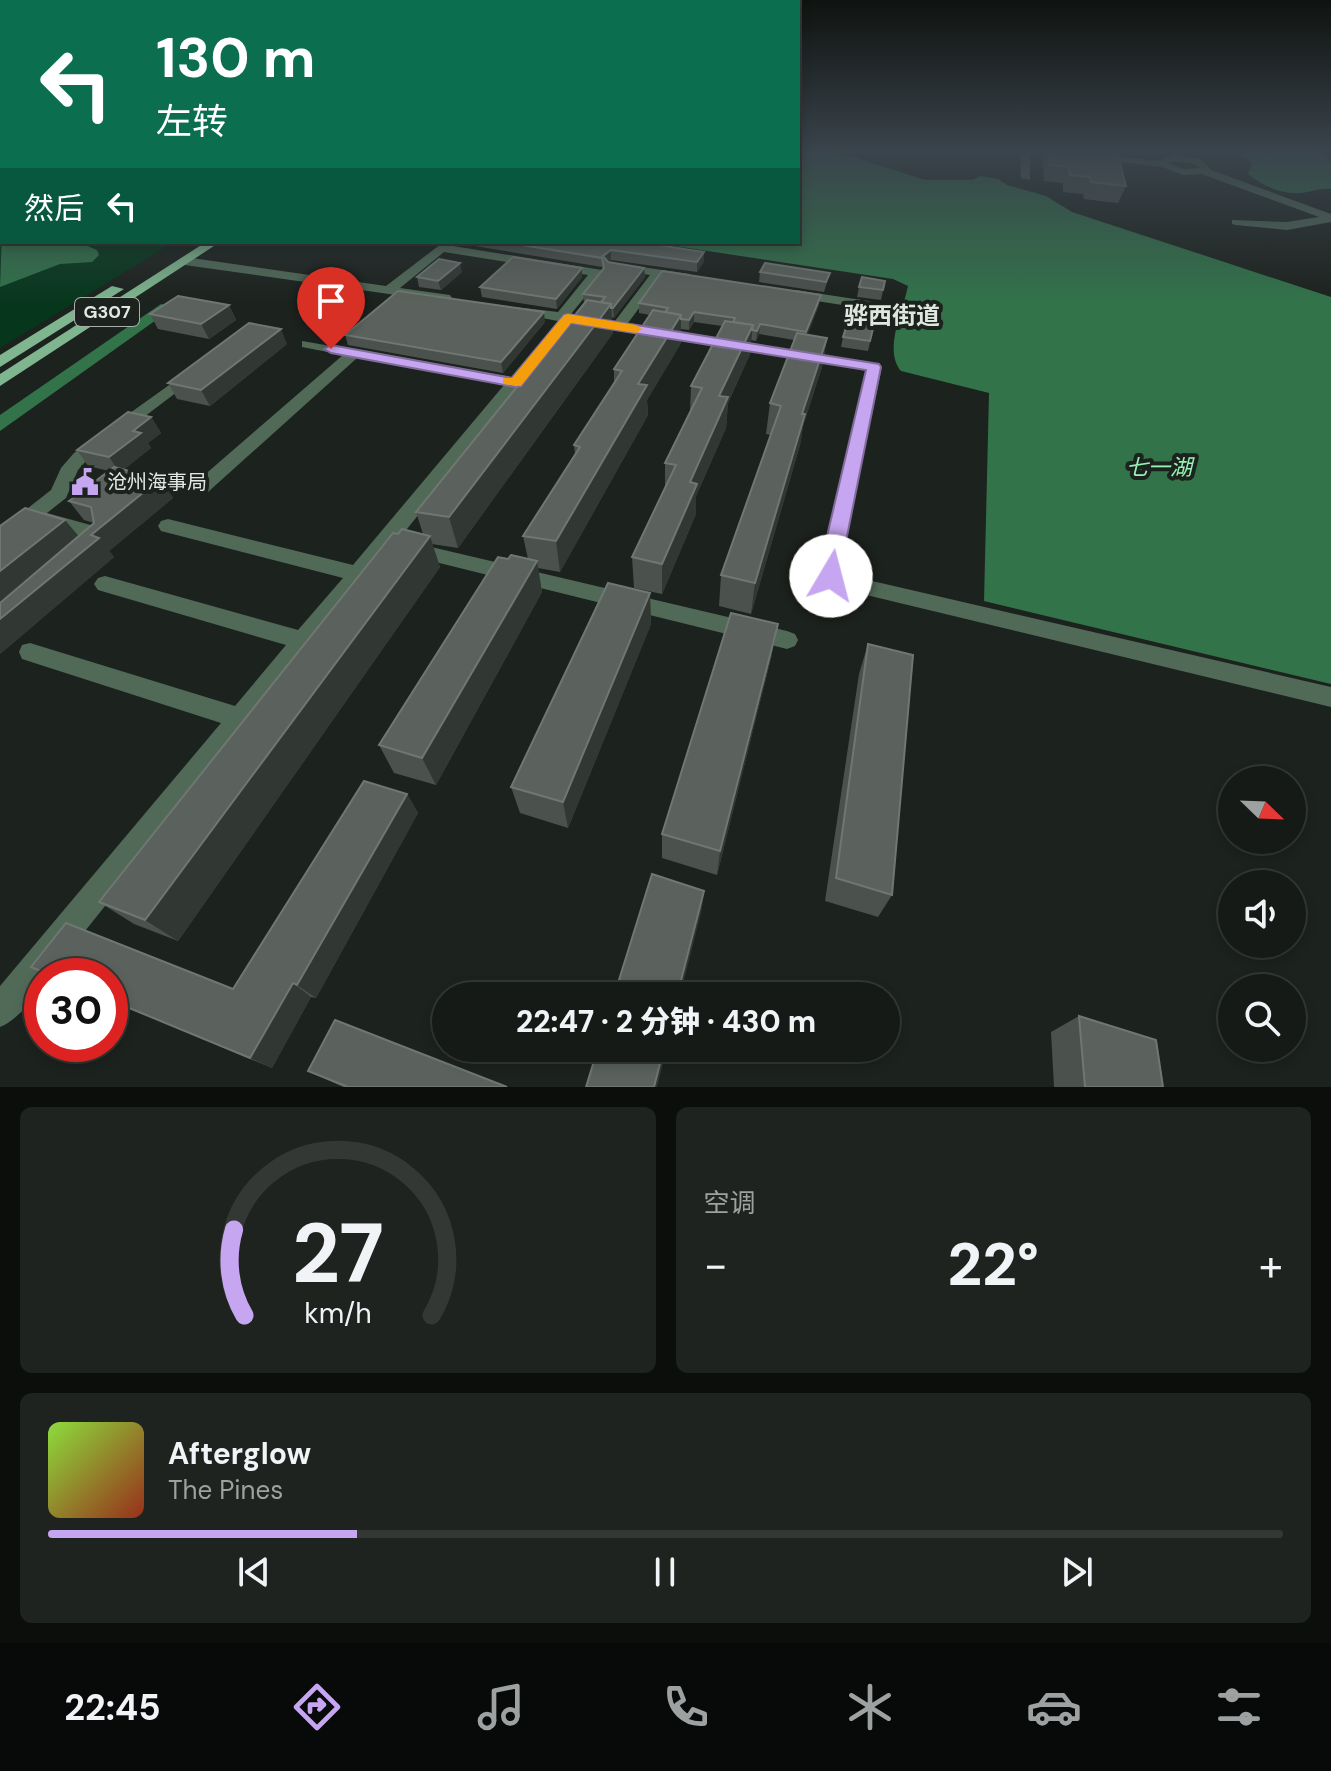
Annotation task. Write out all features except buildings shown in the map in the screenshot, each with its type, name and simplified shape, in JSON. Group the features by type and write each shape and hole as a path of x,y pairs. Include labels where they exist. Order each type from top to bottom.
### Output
{"main road":[{"name":"G307","path":"0,362 188,244"},
{"name":"G307","path":"0,381 211,244"}],"street":[{"path":"1287,202 1331,218"},
{"path":"1236,222 1287,226 1331,218"},
{"path":"0,1011 516,383 597,273 441,248 390,289"},
{"path":"185,261 452,299"},
{"path":"613,266 704,280"},
{"path":"619,326 658,273"},
{"path":"780,292 887,308"},
{"path":"499,307 874,367 830,566 831,576 836,580 1331,697"},
{"path":"307,344 516,383"},
{"path":"201,488 354,353"},
{"path":"0,540 59,494 70,468 80,457 204,365"},
{"path":"33,515 98,534 81,555"},
{"path":"168,526 358,574"},
{"path":"384,543 787,640"},
{"path":"105,584 304,641"},
{"path":"30,652 240,718"}],"shaded area":[{"path":"0,244 171,244 0,348"}],"water":[{"name":"七一湖","path":"800,202 1055,202 1072,212 1331,297 1331,684 984,601 989,393 901,371 896,362 894,341 908,286 893,279 661,244 800,244"},
{"path":"2,244 83,244 97,250 99,255 92,262 60,264 0,287"},
{"path":"161,304 173,308 0,431 0,415"}],"slow traffic":[{"path":"508,381 516,383 568,318 636,329"}],"place":[{"name":"沧州海事局","path":"85,482"}],"district":[{"name":"骅西街道","path":"892,315"}],"route":[{"path":"331,349 516,383 568,318 874,367 830,566 831,576"}]}
